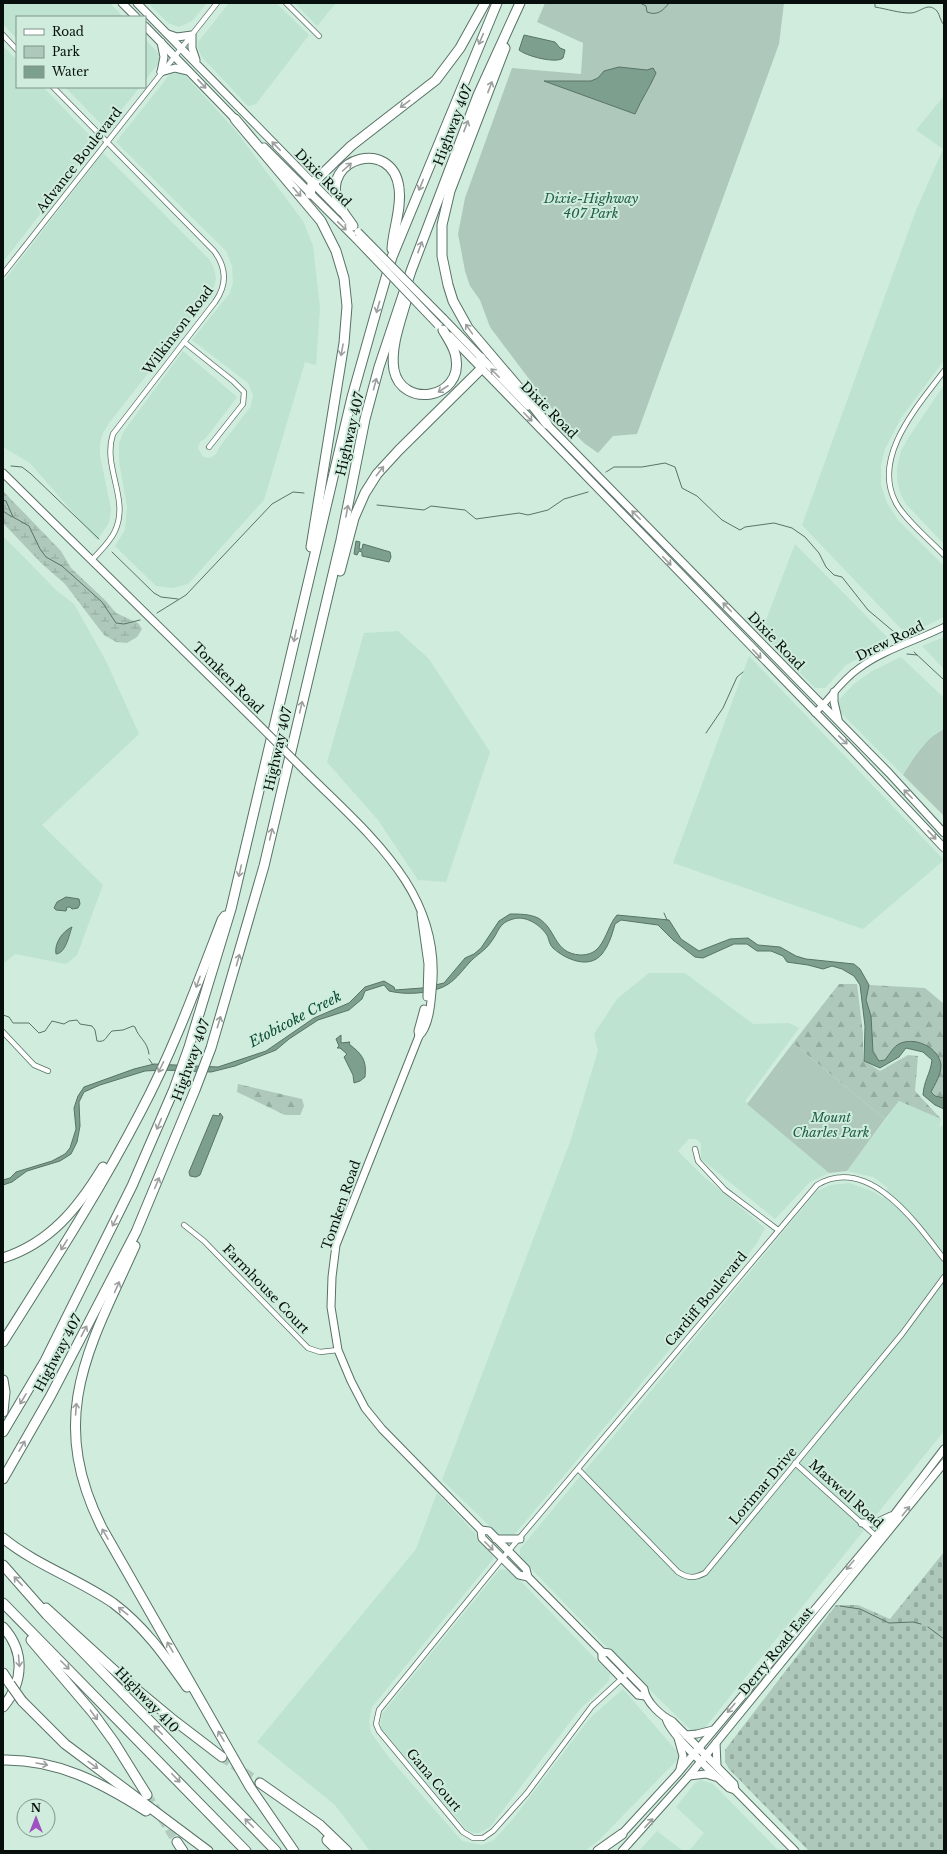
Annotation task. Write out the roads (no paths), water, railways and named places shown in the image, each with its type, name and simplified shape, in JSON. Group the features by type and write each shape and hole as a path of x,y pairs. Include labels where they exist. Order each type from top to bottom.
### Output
{"highway":[{"path":"310,194 312,184 361,137 436,80 460,48 485,3"},
{"name":"Highway 407","path":"3,1432 45,1361 129,1193 174,1089 189,1047 231,909 352,397 392,257 497,3"},
{"name":"Highway 407","path":"3,1479 50,1397 136,1232 211,1048 264,866 341,540 365,419 379,367 411,271 478,95 520,3"},
{"path":"513,17 512,29 450,191 442,225 442,256 446,278 453,301 468,328 519,388 546,424"},
{"path":"235,119 320,221 336,250 345,285 347,306 344,343 317,503 304,598"},
{"path":"356,229 342,210 337,198 336,189 339,176 346,167 358,160 369,158 380,161 394,172 400,188 392,257"},
{"path":"411,271 410,288 396,338 393,362 399,381 414,393 427,395 440,391 449,385 454,377 456,358 441,327"},
{"path":"323,617 333,596 354,518 365,493 390,458 481,369 481,358"},
{"path":"3,1342 84,1213 126,1138 191,1003 222,920 231,909"},
{"path":"3,1258 33,1246 44,1239 63,1222 85,1196 118,1145 126,1138"},
{"path":"136,1232 136,1243 91,1345 84,1365 76,1409 76,1449 83,1484 95,1514 250,1787 294,1851"},
{"path":"3,1380 5,1392 3,1412"},
{"path":"3,1538 33,1559 92,1590 130,1616 158,1648 202,1709 210,1717"},
{"name":"Highway 410","path":"3,1565 33,1597 47,1616 276,1851"},
{"path":"33,1597 55,1614 130,1684 222,1757"},
{"path":"3,1603 246,1851"},
{"path":"17,1618 28,1635 93,1713 114,1742 147,1794"},
{"path":"3,1626 16,1647 20,1662 19,1678 14,1693 3,1707"},
{"path":"3,1673 22,1702 65,1744 208,1851"},
{"path":"3,1760 39,1763 76,1772 101,1784 180,1831"},
{"path":"260,1783 320,1825 347,1851"},
{"path":"283,1799 338,1851"},
{"path":"598,1851 622,1834"},
{"path":"177,1842 182,1851"}],"main road":[{"path":"122,3 135,16"},
{"name":"Dixie Road","path":"137,3 481,358 838,721 922,808 944,833"},
{"name":"Dixie Road","path":"146,27 235,119 356,239 852,750 944,848"},
{"path":"166,33 177,37 192,35 192,48 197,65"},
{"path":"161,42 164,57 161,72 175,68 191,72"},
{"name":"Tomken Road","path":"3,473 379,844 411,888 421,912 427,946 431,976 429,1000 418,1031 419,1036 336,1245 332,1277 331,1307 338,1350 345,1369 365,1408 382,1429 481,1530 482,1538 519,1575 528,1577"},
{"path":"834,692 834,702 838,721"},
{"name":"Derry Road East","path":"605,1851 677,1774 892,1516 944,1449"},
{"name":"Derry Road East","path":"622,1851 689,1776 944,1463"},
{"path":"862,1523 876,1523 892,1516"},
{"name":"Tomken Road","path":"481,1530 489,1531 526,1570 528,1577 602,1652 609,1653 644,1689 645,1696 666,1718 672,1721 686,1735 696,1751"},
{"path":"496,1539 520,1539"},
{"name":"Tomken Road","path":"602,1652 602,1658 638,1695 645,1696"},
{"name":"Tomken Road","path":"666,1718 667,1725 677,1736 696,1751 717,1777 729,1788 735,1790 795,1851"},
{"path":"686,1735 702,1734 713,1730"},
{"path":"677,1736 683,1756 677,1774"},
{"path":"716,1743 717,1766"},
{"name":"Tomken Road","path":"703,1758 717,1766 734,1784 735,1790"},
{"path":"689,1776 706,1774 717,1777"}],"street":[{"name":"Advance Boulevard","path":"3,274 217,3"},
{"path":"286,3 319,36"},
{"path":"3,35 16,49"},
{"name":"Wilkinson Road","path":"54,88 214,251 224,269 225,278 219,296 113,434 109,454 119,500 119,518 114,532 92,560"},
{"path":"184,342 233,381 244,392 243,404 209,447"},
{"path":"944,371 907,424 898,441 889,467 888,480 897,504 944,555"},
{"name":"Drew Road","path":"815,713 858,668 880,656 944,627"},
{"path":"3,1032 34,1064 48,1071"},
{"path":"694,1149 698,1161 724,1190 778,1230"},
{"name":"Cardiff Boulevard","path":"509,1552 817,1185 832,1179 856,1179 877,1188 909,1215 944,1259"},
{"name":"Farmhouse Court","path":"184,1225 204,1241 308,1348 320,1352 338,1350"},
{"name":"Lorimar Drive","path":"578,1469 678,1572 689,1578 696,1578 705,1573 796,1463 902,1334 944,1277"},
{"name":"Maxwell Road","path":"796,1463 881,1541"},
{"name":"Gana Court","path":"509,1552 382,1706 376,1716 376,1724 379,1731 463,1832 474,1838 482,1838 494,1831 527,1793 586,1712 628,1673"}],"water":[{"path":"524,35 555,42 560,48 565,50 563,58 559,60 548,60 534,57 519,50"},
{"path":"619,67 647,70 653,68 656,73 635,114 544,81 591,81 598,78 604,71"},
{"path":"356,541 360,542 359,549 362,549 363,544 390,552 391,557 389,562 362,556 362,552 359,551 357,555 354,554"},
{"path":"66,897 79,899 80,904 78,908 72,909 67,907 66,911 56,910 54,908 57,902"},
{"name":"Etobicoke Creek","path":"510,914 528,915 538,918 549,928 565,950 580,955 591,953 599,947 617,915 669,920 681,939 699,951 730,939 748,938 758,945 780,947 796,956 806,959 854,964 860,969 869,985 866,1000 871,1016 873,1052 879,1061 885,1060 895,1047 905,1042 918,1042 931,1048 939,1059 941,1069 931,1092 935,1096 944,1098 944,1109 935,1105 923,1095 932,1060 923,1052 906,1048 899,1057 880,1068 864,1061 865,1026 860,985 854,976 842,969 832,966 823,969 787,962 783,956 771,951 757,951 747,944 734,944 703,958 695,957 673,940 658,925 621,920 615,924 604,951 597,959 584,962 577,961 564,956 553,948 547,935 537,924 523,918 518,918 504,923 499,928 489,945 472,960 454,980 443,987 430,991 409,993 389,991 384,985 365,991 362,999 349,1010 318,1020 289,1039 276,1050 235,1066 211,1072 162,1070 145,1071 100,1085 84,1092 79,1102 80,1126 77,1142 71,1154 60,1161 27,1171 12,1182 3,1185 3,1180 10,1178 16,1172 52,1161 65,1154 70,1148 76,1129 74,1108 78,1096 84,1087 134,1069 154,1064 218,1067 266,1051 314,1018 349,1003 365,987 384,981 394,987 395,990 422,988 444,983 465,958 474,954 481,948 499,921"},
{"path":"72,927 65,947 56,954 56,946 60,938 65,931"},
{"path":"341,1035 341,1043 350,1042 349,1044 363,1058 365,1077 360,1081 354,1083 353,1075 344,1057 347,1054 340,1048 337,1048 339,1046 336,1039"},
{"path":"220,1113 223,1117 200,1175 196,1177 190,1176 189,1172 213,1115 219,1116"}],"waterway":[{"path":"640,3 646,6 647,12 651,13 657,13 669,3"},
{"path":"875,3 875,7 906,13 914,13 930,7 937,11 944,25"},
{"path":"606,472 614,467 642,467 665,463 675,467 682,488 697,496 722,520 740,530 745,527 774,523 792,528 805,537 819,553 826,567 834,575 842,577 868,610 900,637"},
{"path":"11,466 22,467 31,474 99,539"},
{"path":"157,613 186,595 272,504 293,492 304,493"},
{"path":"377,505 424,510 431,506 465,510 476,519 519,513 528,515 548,510 564,499 588,492"},
{"path":"3,500 6,501 13,517 29,526 40,549 46,557 62,566 102,602 116,623 124,624 140,620"},
{"path":"3,511 12,517"},
{"path":"112,552 154,593 161,597 178,599"},
{"path":"914,652 944,680"},
{"path":"907,654 917,655"},
{"path":"706,733 723,708 737,677 743,672"},
{"path":"664,913 667,920"},
{"path":"3,1015 9,1017 13,1023 29,1023 39,1033 45,1031 52,1021 64,1024 69,1021 77,1020 80,1024 92,1026 95,1030 97,1041 104,1040 112,1031 123,1030 133,1026 145,1042 149,1054"},
{"path":"149,1059 153,1065"},
{"path":"840,1606 860,1609 889,1623 913,1622 921,1624"},
{"path":"928,1627 944,1639"}],"tunnel":[{"path":"222,1757 260,1783"},
{"path":"147,1795 177,1842"}],"park label":[{"name":"Dixie-Highway 407 Park","path":"591,206"},
{"name":"Mount Charles Park","path":"831,1124"}]}
